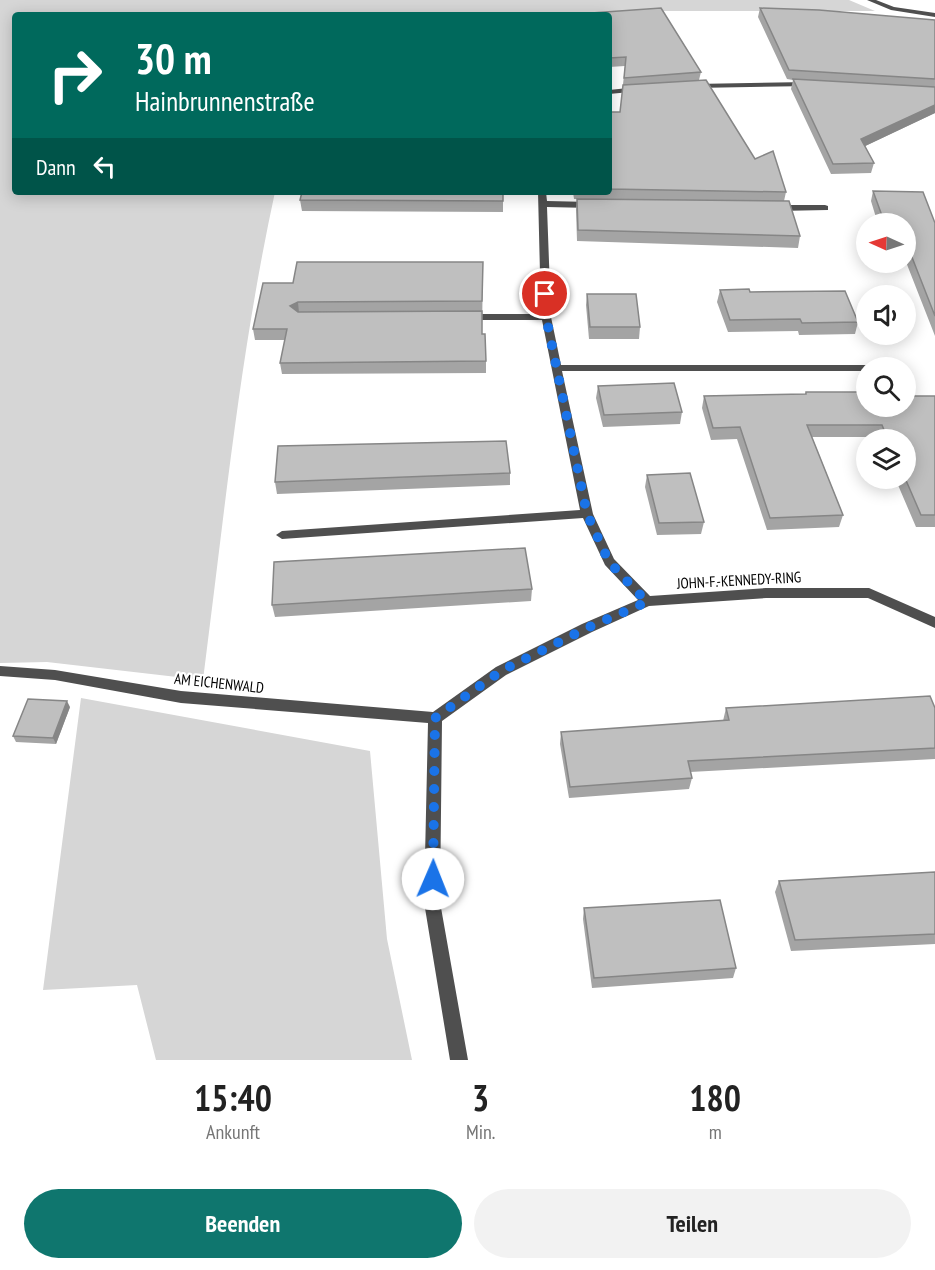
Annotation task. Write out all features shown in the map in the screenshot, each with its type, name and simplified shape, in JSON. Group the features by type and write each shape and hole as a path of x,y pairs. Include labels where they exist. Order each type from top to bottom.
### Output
{"street":[{"path":"870,0 893,9 935,15"},
{"path":"680,86 813,84"},
{"path":"612,92 648,87"},
{"path":"542,195 546,317 587,514 609,562 647,602"},
{"path":"542,204 601,205"},
{"path":"766,207 825,208"},
{"path":"452,317 546,317"},
{"path":"556,368 856,368"},
{"path":"282,535 587,514"},
{"name":"JOHN-F.-KENNEDY-RING","path":"435,718 501,671 587,628 647,602 766,592 869,593 935,623"},
{"name":"AM EICHENWALD","path":"0,671 54,675 181,697 435,718"},
{"path":"435,718 432,902 459,1060"}],"shaded area":[{"path":"0,0 849,0 875,11 12,12 12,195 274,195 242,374 203,680 47,662 0,663"},
{"path":"81,698 370,751 387,939 412,1060 156,1060 137,985 43,990"}],"building":[{"path":"661,8 701,72 624,78 626,57 612,58 612,12 605,12"},
{"path":"760,8 819,10 935,20 935,79 789,70"},
{"path":"793,79 935,87 935,105 861,139 874,163 833,164"},
{"path":"706,80 755,159 773,151 786,192 612,189 612,112 620,112 623,85"},
{"path":"873,191 923,192 935,223 935,316 916,268 916,213 881,213"},
{"path":"301,195 503,195 503,201 300,200"},
{"path":"577,199 789,201 800,236 578,230"},
{"path":"297,262 483,262 482,301 298,302 290,306 298,312 482,311 482,334 485,334 486,361 280,363 287,329 253,329 263,283 293,283"},
{"path":"720,290 845,291 856,322 802,323 800,319 730,320"},
{"path":"587,294 636,294 640,327 590,327"},
{"path":"674,383 682,412 604,415 598,386"},
{"path":"806,392 856,392 856,417 916,417 916,396 935,396 935,515 921,515 910,489 916,489 916,429 884,429 882,425 807,425 843,515 770,518 740,427 713,428 704,396 806,394"},
{"path":"506,441 510,473 275,482 278,446"},
{"path":"690,473 704,522 659,523 647,475"},
{"path":"525,548 532,589 272,605 274,562"},
{"path":"930,696 935,708 935,748 688,761 692,778 570,787 561,732 729,720 726,708"},
{"path":"28,699 67,701 53,738 13,736"},
{"path":"935,872 935,934 795,940 779,881"},
{"path":"720,900 736,968 594,978 584,908"}],"route":[{"path":"433,879 435,718 501,671 587,628 647,602 609,562 587,514 546,317 545,294"}]}
